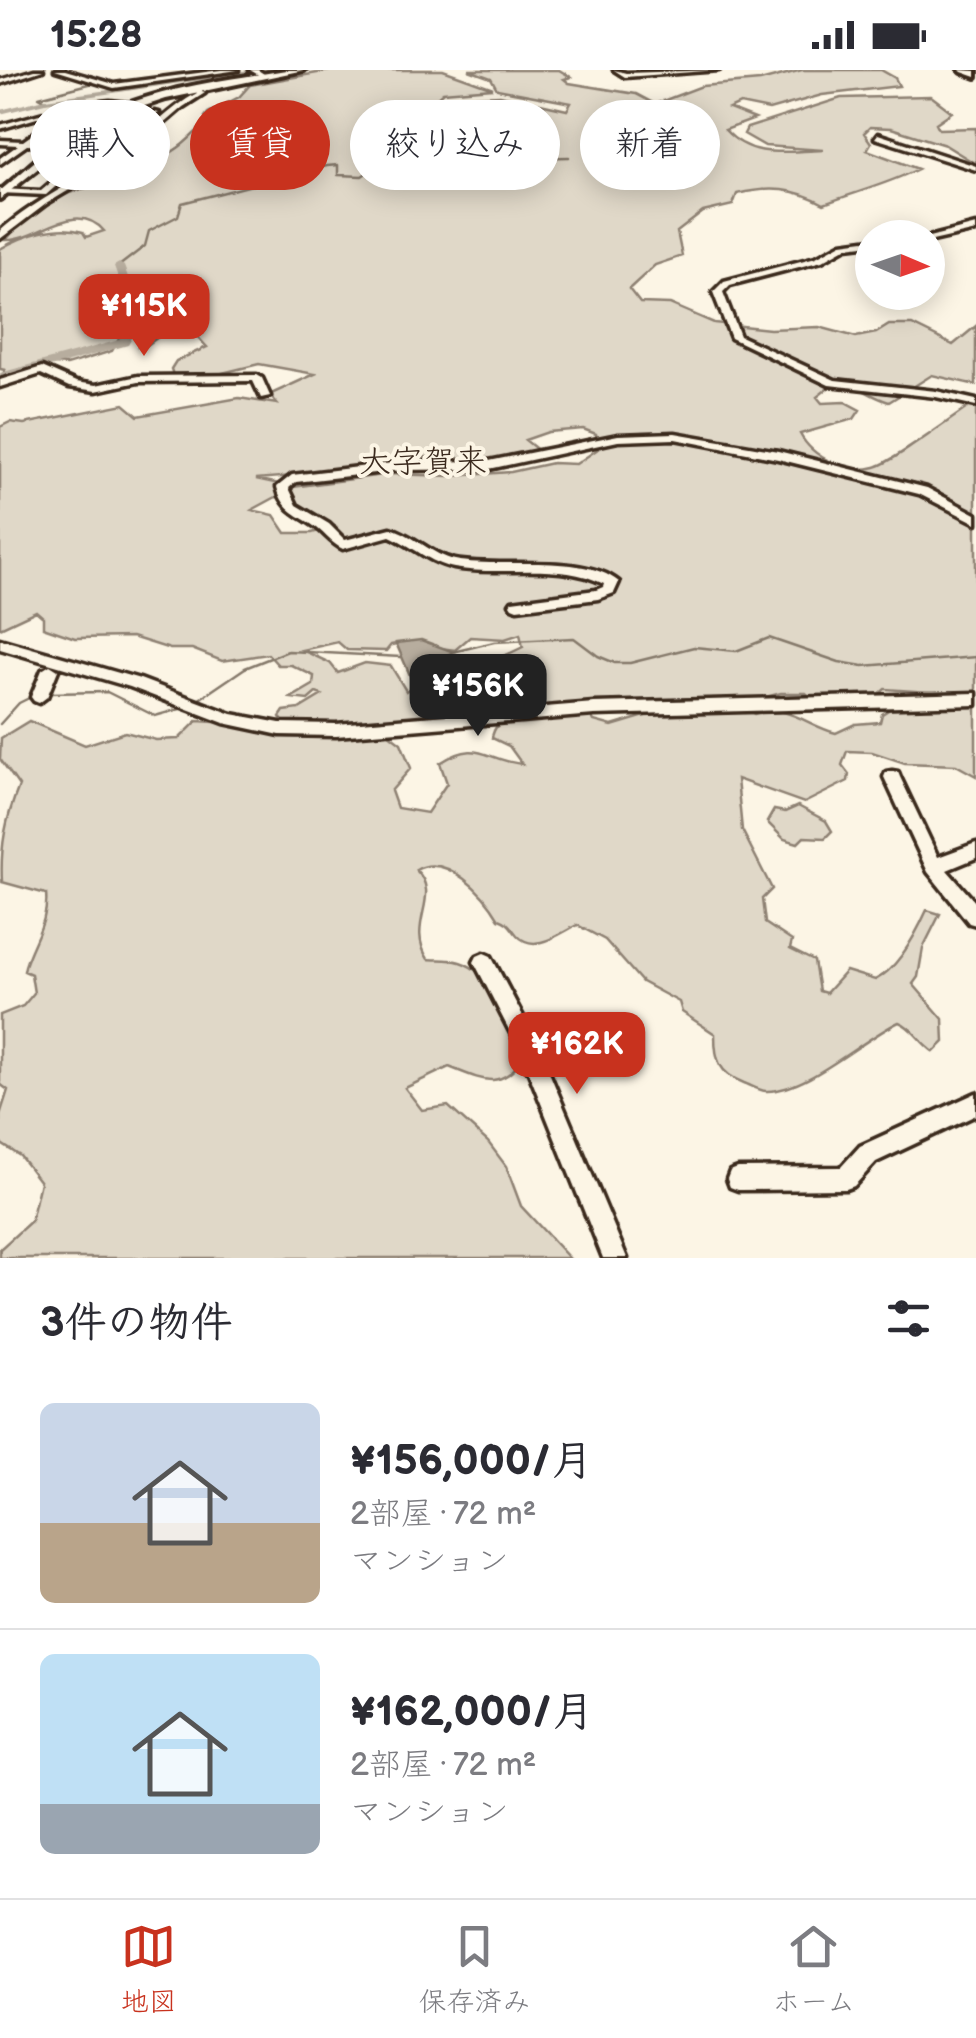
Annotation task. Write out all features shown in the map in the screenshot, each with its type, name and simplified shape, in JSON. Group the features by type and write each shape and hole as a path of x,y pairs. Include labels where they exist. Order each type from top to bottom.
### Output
{"main road":[{"path":"162,100 300,70"},
{"path":"2,193 30,171"}],"street":[{"path":"0,82 40,70"},
{"path":"58,70 127,86 235,70"},
{"path":"108,83 158,70"},
{"path":"253,70 263,76"},
{"path":"617,70 625,75 716,70"},
{"path":"170,117 202,93 197,91"},
{"path":"170,114 174,114"},
{"path":"0,130 30,121"},
{"path":"0,130 30,134"},
{"path":"878,136 976,168"},
{"path":"0,162 30,139"},
{"path":"0,142 30,144"},
{"path":"2,193 43,194 47,190"},
{"path":"0,236 5,225 24,211 64,190"},
{"path":"945,235 976,228"},
{"path":"855,244 844,245 819,260 720,287 718,292 731,331 743,341 834,383 976,403"},
{"path":"0,384 42,370 73,385 96,388 138,379 257,378 265,396"},
{"path":"517,604 598,594 611,588 612,582 564,572 444,562 391,532 343,545 325,528 293,512 284,486 292,479 379,468 489,466 618,438 674,436 778,454 923,491 976,518"},
{"path":"0,644 135,683 230,720 280,729 336,730 594,708 976,699"},
{"path":"40,697 50,670"},
{"path":"892,777 934,867 976,917"},
{"path":"934,867 976,850"},
{"path":"484,962 529,1048 615,1258"},
{"path":"738,1179 846,1178 868,1154 976,1104"}],"shaded area":[{"path":"334,70 443,70 493,88 443,92 436,98 500,95 522,100 350,100 350,190 560,190 560,108 567,110 571,103 497,89 491,78 469,70 559,70 571,77 564,79 569,83 636,94 647,100 580,100 580,190 720,190 720,100 665,100 702,86 760,81 802,70 881,70 895,78 899,86 822,95 769,110 740,104 729,109 755,119 725,130 736,140 759,150 823,150 765,146 744,134 747,128 841,98 931,96 952,112 936,123 939,129 976,128 976,164 945,145 891,128 870,127 864,133 871,143 867,150 918,169 824,204 782,190 737,194 733,205 703,212 677,232 682,256 655,265 629,289 640,303 670,304 714,323 770,329 819,327 856,337 876,333 889,325 912,325 953,345 976,326 976,385 932,375 889,402 837,381 817,397 822,403 845,402 860,410 854,419 800,434 813,450 832,462 853,468 875,467 976,402 976,695 885,689 875,698 814,700 806,693 781,693 730,701 645,705 636,700 589,712 594,721 612,726 655,713 740,707 754,714 786,713 836,733 855,724 880,722 882,714 890,709 976,706 976,776 956,765 905,763 872,752 847,751 842,765 849,774 848,781 804,803 737,779 742,830 772,889 762,899 765,923 792,941 790,949 814,961 819,991 826,993 846,971 875,980 883,975 906,949 927,910 940,914 923,948 913,984 943,1019 944,1042 934,1052 899,1022 799,1083 761,1090 728,1075 717,1058 715,1034 682,1012 679,1002 642,982 605,940 577,925 547,941 531,943 499,919 475,888 452,871 428,866 416,870 426,890 420,934 428,959 460,962 484,977 502,1003 522,1059 498,1079 480,1078 449,1067 405,1088 422,1110 448,1106 488,1142 506,1166 521,1206 569,1258 0,1258 0,1249 31,1221 40,1182 20,1156 0,1143 0,1115 8,1090 0,1084 0,1015 23,1006 34,993 31,974 24,971 46,904 46,894 2,882 5,833 19,786 0,759 1,738 29,721 85,745 125,732 156,740 179,739 197,721 233,723 294,736 384,730 401,743 411,768 391,791 397,808 427,813 447,783 440,763 473,751 522,764 509,746 492,738 495,729 520,714 562,710 555,706 460,715 441,713 389,725 286,726 280,717 284,711 299,709 322,695 316,693 308,700 291,698 313,685 314,676 291,665 278,665 268,654 222,661 192,649 170,649 132,637 75,638 43,627 43,617 36,611 0,628 0,427 10,422 24,424 124,404 138,416 239,398 277,404 269,395 315,374 259,364 218,374 173,375 171,369 176,361 207,347 192,331 175,325 147,345 138,346 140,337 127,321 138,310 157,303 134,303 118,295 106,325 120,337 112,351 67,365 41,363 0,380 5,370 0,369 0,249 51,230 83,232 86,237 104,231 93,222 69,220 6,240 22,221 49,202 79,190 170,190 170,153 190,138 190,190 330,190 330,100 233,100 250,85","holes":["583,429 596,434 598,449 576,464 552,463 511,472 451,476 390,474 293,487 256,479 332,473 419,457 493,459 539,451 525,440 548,432","276,497 287,499 301,512 335,526 312,533 286,533 274,515 252,510","520,634 523,647 481,663 431,665 425,668 425,676 406,691 391,666 365,663 338,673 330,663 302,650 338,642 347,650 386,651 391,645 403,643 455,650 470,637 505,639"]},
{"path":"421,640 454,652 425,665 412,680 396,643"},
{"path":"798,806 826,821 832,831 825,838 804,837 798,843 784,839 767,822 774,810 785,812"}],"waterway":[{"path":"31,74 44,70"},
{"path":"0,112 45,101 264,70"},
{"path":"292,73 310,70"},
{"path":"44,100 39,97 97,82"},
{"path":"200,96 216,88"},
{"path":"170,117 185,105"},
{"path":"119,266 145,246 149,231 178,216 182,203 327,166 338,165 338,175 362,176 371,170 407,166 502,166 529,158 569,157"},
{"path":"0,240 12,230"},
{"path":"0,377 124,342 130,331 111,300 124,280 119,266"},
{"path":"453,652 494,642 574,638 598,656 615,663 630,663 694,647 736,651 769,638 839,662 863,666 976,657"},
{"path":"198,700 245,668 288,651 401,657"},
{"path":"49,693 107,692 155,716 187,707"},
{"path":"0,724 19,703 31,697"}],"district":[{"name":"大字賀来","path":"423,462"}]}
